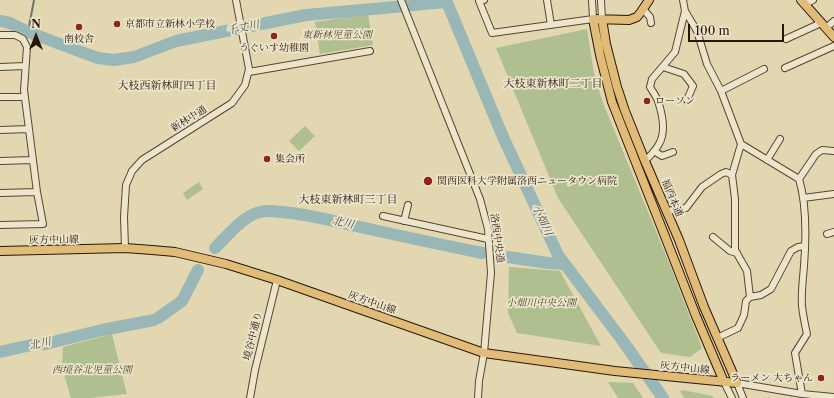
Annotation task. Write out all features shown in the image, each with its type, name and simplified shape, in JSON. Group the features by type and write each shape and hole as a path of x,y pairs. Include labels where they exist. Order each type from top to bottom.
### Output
{"main road":[{"path":"593,18 629,20 637,17 649,0"},
{"path":"803,2 834,37"},
{"name":"福西本通","path":"593,18 600,55 612,102 696,316 724,382"},
{"name":"福西本通","path":"602,19 606,44 625,111 679,240 704,307 737,383"},
{"name":"灰方中山線","path":"0,251 125,248 189,255 226,264 277,280 484,353 615,371 737,383"}],"street":[{"name":"新林中通","path":"125,248 124,217 126,185 132,171 142,160 232,103 245,85 249,70 236,0"},
{"name":"洛西中央通","path":"401,0 480,199 488,229 491,273 484,353 479,381 478,398"},
{"path":"484,0 479,1 492,33 593,18"},
{"path":"547,0 551,25"},
{"name":"福西本通","path":"592,0 593,18"},
{"name":"福西本通","path":"601,0 602,19"},
{"path":"683,0 685,11 697,32 707,64 721,91 741,144 732,175 735,199 735,250 747,270 750,297"},
{"path":"803,2 813,0"},
{"path":"643,9 650,17 651,23"},
{"path":"645,161 659,145 662,137 661,111 658,100 650,87 652,79 675,52 685,11"},
{"path":"786,39 834,21"},
{"path":"0,35 15,35 23,39 27,47 24,97 43,224 0,225"},
{"path":"785,68 834,46"},
{"path":"248,72 370,51"},
{"path":"0,67 25,66"},
{"path":"663,67 684,74 693,86 687,100"},
{"path":"721,91 764,69"},
{"path":"0,97 24,97"},
{"path":"0,130 29,129"},
{"path":"767,160 780,139"},
{"path":"741,144 799,180 802,189 805,221 802,306 807,334 795,353 802,394"},
{"path":"799,180 816,154 822,150 834,151"},
{"path":"654,151 662,156 673,152"},
{"path":"0,161 33,160"},
{"path":"667,211 686,208 702,188 721,174 726,172 732,175"},
{"path":"0,193 37,192"},
{"path":"803,198 834,194"},
{"path":"404,221 408,205"},
{"path":"383,216 488,239"},
{"path":"827,234 834,232"},
{"path":"713,237 730,251 737,253"},
{"path":"717,338 738,328 744,315 746,301 750,297 761,296 771,289 791,251 798,247 805,246"},
{"name":"境谷中通り","path":"250,398 254,370 277,280"},
{"name":"福西本通","path":"724,382 732,398"},
{"path":"737,383 802,394 834,397"},
{"name":"福西本通","path":"737,383 744,398"}],"green space":[{"name":"東新林児童公園","path":"368,14 373,45 320,54 315,22"},
{"path":"587,29 594,73 603,103 670,265 702,348 690,357 661,353 558,198 496,48"},
{"path":"305,126 315,136 299,151 289,141"},
{"path":"199,182 203,189 187,200 183,193"},
{"name":"小畑川中央公園","path":"509,267 560,271 601,346 517,333 508,313"},
{"name":"西境谷北児童公園","path":"112,334 127,394 90,398 71,398 62,368 63,347"},
{"path":"608,382 633,383 643,398 618,398"},
{"path":"683,390 712,396 715,398 684,398 680,391"}],"waterway":[{"path":"28,32 34,0"},
{"name":"小畑川","path":"446,0 503,137 558,255 622,340 663,398"},
{"name":"千丈川","path":"0,21 10,23 28,32 98,58 114,60 134,57 176,41 306,15 447,2"},
{"name":"北川","path":"215,248 241,222 254,214 270,211 312,216 482,253"},
{"name":"北川","path":"508,257 564,264"},
{"name":"北川","path":"0,352 36,344 45,344 102,330 154,320 182,301 198,270"}],"place":[{"name":"京都市立新林小学校","path":"117,24"},
{"name":"南校舎","path":"79,27"},
{"name":"うぐいす幼稚園","path":"274,36"},
{"name":"ローソン","path":"647,101"},
{"name":"集会所","path":"267,159"},
{"name":"関西医科大学附属洛西ニュータウン病院","path":"428,181"},
{"name":"ラーメン 大ちゃん","path":"821,378"}],"district":[{"name":"大枝東新林町二丁目","path":"553,84"},
{"name":"大枝西新林町四丁目","path":"167,86"},
{"name":"大枝東新林町三丁目","path":"348,200"}]}
